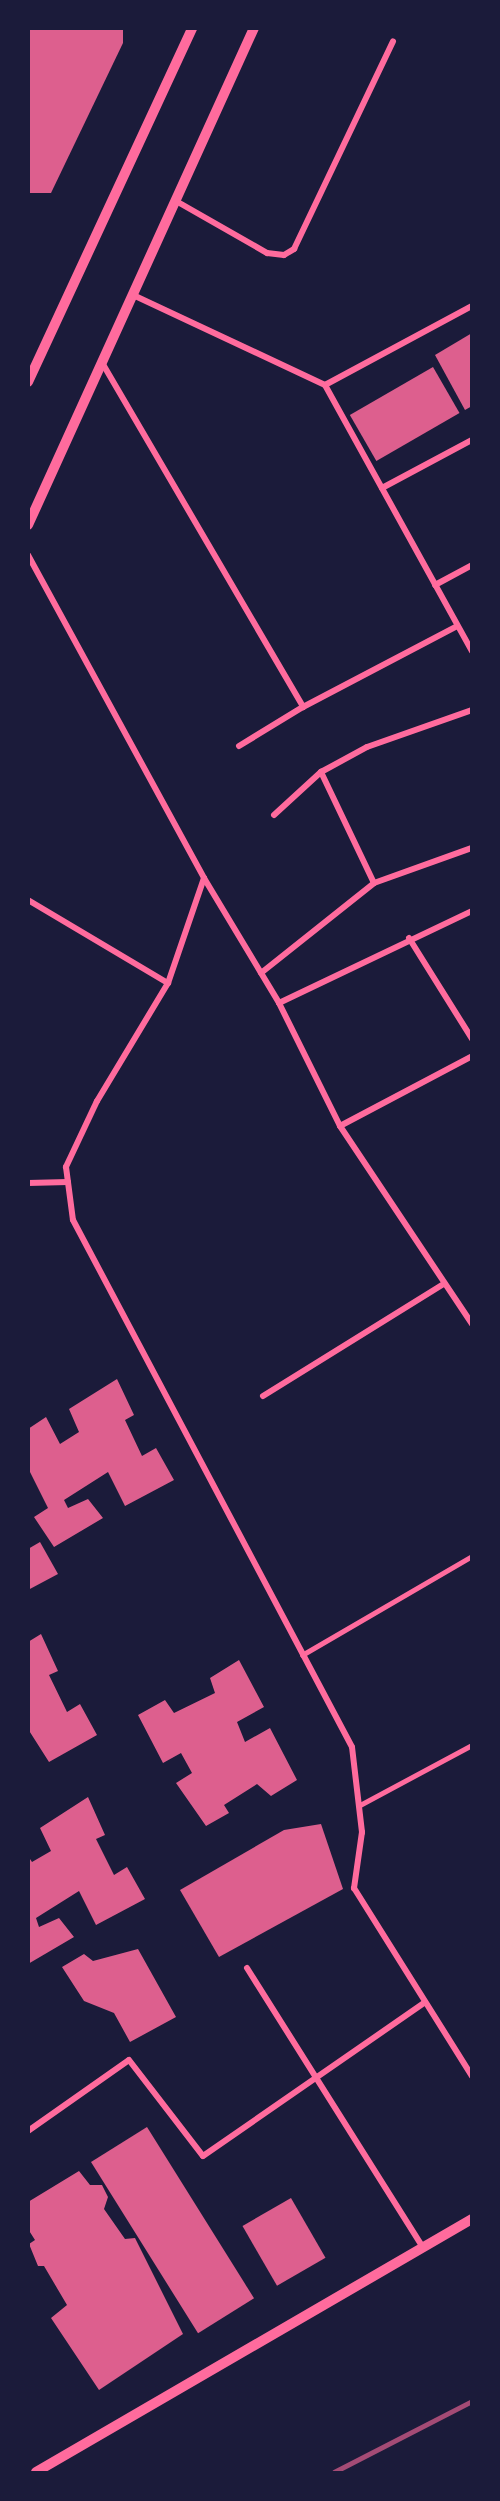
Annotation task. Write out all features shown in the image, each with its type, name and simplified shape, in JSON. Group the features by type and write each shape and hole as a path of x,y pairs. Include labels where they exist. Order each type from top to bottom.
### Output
{"street":[{"path":"28,382 192,28"},
{"path":"28,525 104,366 133,295 254,28"},
{"path":"176,201 267,253 284,255 294,249 393,41"},
{"path":"133,295 325,385 471,651"},
{"path":"325,385 471,306"},
{"path":"104,366 303,707"},
{"path":"382,488 471,440"},
{"path":"28,555 204,878 279,1003 340,1126 442,1285 471,1324"},
{"path":"435,585 471,565"},
{"path":"239,746 303,707 457,626"},
{"path":"274,815 321,772 367,747 471,710"},
{"path":"321,772 374,883"},
{"path":"261,972 374,883 471,848"},
{"path":"204,878 168,982 97,1101 66,1167 73,1220 107,1290 352,1747 360,1804 354,1888 471,2076"},
{"path":"28,900 168,982"},
{"path":"279,1003 409,938 471,911"},
{"path":"409,938 471,1039"},
{"path":"340,1126 471,1056"},
{"path":"28,1183 68,1182"},
{"path":"263,1396 442,1285"},
{"path":"247,1968 423,2248"},
{"path":"28,2131 129,2060 202,2156 425,2002"},
{"path":"36,2472 471,2219"}],"lane":[{"path":"302,1655 471,1556"},
{"path":"360,1804 471,1745"}],"building":[{"path":"28,28 123,28 123,43 51,193 28,193"},
{"path":"472,333 472,406 465,410 435,355"},
{"path":"433,367 460,413 376,461 350,415"},
{"path":"117,1379 134,1415 125,1420 142,1456 156,1448 174,1480 125,1506 108,1472 64,1500 68,1508 88,1499 103,1518 54,1547 34,1517 48,1508 28,1468 28,1429 46,1417 60,1444 79,1432 69,1409"},
{"path":"40,1542 58,1574 28,1590 28,1549"},
{"path":"41,1634 58,1671 49,1675 67,1712 80,1704 97,1735 49,1762 28,1729 28,1642"},
{"path":"239,1660 264,1707 237,1722 245,1742 270,1728 297,1780 271,1796 257,1784 224,1805 229,1813 206,1826 176,1783 192,1773 181,1753 163,1763 138,1715 165,1700 174,1713 215,1693 210,1678"},
{"path":"88,1797 105,1835 96,1839 114,1875 127,1867 145,1899 96,1925 79,1891 36,1918 39,1927 59,1918 74,1937 28,1964 28,1856 32,1862 51,1851 40,1828"},
{"path":"321,1824 343,1889 219,1957 180,1890 284,1830"},
{"path":"138,1949 176,2017 130,2042 114,2013 84,2001 62,1967 84,1954 93,1961"},
{"path":"147,2127 254,2298 198,2333 91,2162"},
{"path":"79,2171 90,2185 102,2185 108,2197 104,2209 125,2239 135,2238 183,2334 99,2390 51,2318 67,2305 44,2266 38,2266 29,2244 35,2240 28,2229 28,2202"},
{"path":"291,2198 325,2258 277,2286 243,2226"}],"railway":[{"path":"334,2472 472,2401"}]}
